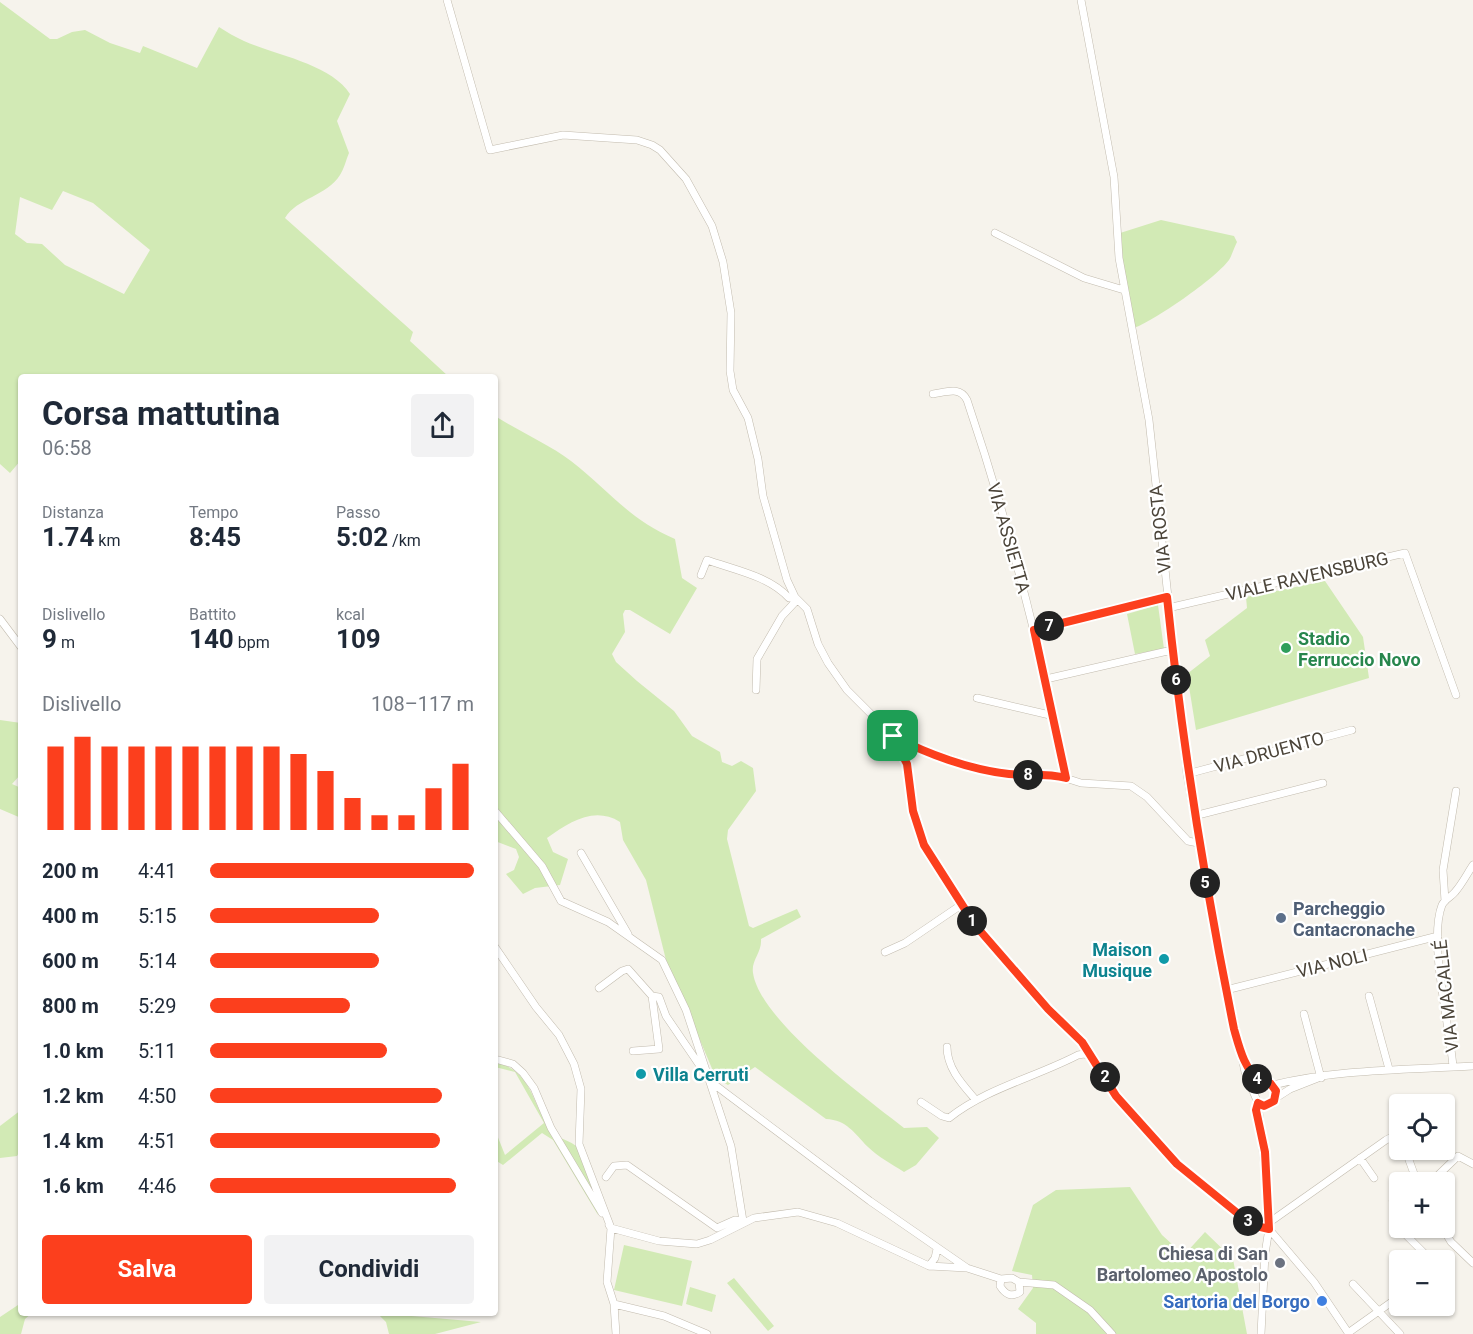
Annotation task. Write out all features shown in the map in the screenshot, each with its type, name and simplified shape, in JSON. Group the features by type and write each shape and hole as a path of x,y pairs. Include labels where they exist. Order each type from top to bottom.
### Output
{"street":[{"path":"447,0 490,150 563,135 637,141 660,150 686,180 698,199 717,238 731,312 730,371 733,390 748,418 758,459 763,496 787,580 796,598 807,609 828,663 847,690 893,736 912,746 982,769 1009,774 1066,778 1081,783 1124,785 1137,789 1188,841 1198,843"},
{"name":"VIA ROSTA","path":"1081,0 1114,177 1117,247 1147,409 1187,774 1226,990 1242,1057 1254,1092"},
{"path":"995,233 1084,278 1124,290"},
{"name":"VIA ASSIETTA","path":"933,394 957,390 964,393 967,400 1034,630 1066,778"},
{"name":"VIALE RAVENSBURG","path":"1168,608 1404,553 1456,694"},
{"path":"701,575 707,560 762,578 780,589 789,598 796,598"},
{"path":"1034,630 1167,597"},
{"path":"756,690 757,659 782,616 796,598"},
{"path":"0,619 18,643"},
{"path":"1046,679 1172,650"},
{"path":"977,698 1054,716"},
{"name":"VIA DRUENTO","path":"1187,774 1352,730"},
{"path":"893,736 907,764 913,811 924,845 961,905 975,925 1094,1058 1116,1096 1177,1164 1258,1227 1270,1225 1284,1212 1389,1138"},
{"path":"1194,816 1323,783"},
{"name":"VIA MACALLÉ","path":"1453,1067 1448,1017 1440,975 1438,936 1444,901 1443,870 1456,791"},
{"path":"498,815 542,866 561,900 608,922 662,960 677,986 731,1146 743,1221"},
{"path":"581,853 630,937"},
{"path":"1444,901 1455,892 1473,865"},
{"path":"885,952 905,944 961,905"},
{"name":"VIA NOLI","path":"1226,990 1438,936"},
{"path":"498,951 536,1007 559,1035 574,1064 580,1089 579,1144 611,1228 607,1282 614,1304 616,1334"},
{"path":"599,988 622,970 628,969 652,996 660,1048 633,1051"},
{"path":"652,996 658,997 666,1016 711,1082 870,1202 967,1268 1001,1279 1012,1278 1019,1282 1054,1285 1090,1310 1112,1334"},
{"path":"1369,996 1389,1069"},
{"path":"1304,1014 1320,1078"},
{"path":"947,1047 947,1058 953,1070 975,1099"},
{"path":"921,1102 949,1118 975,1099 1044,1073 1078,1055 1084,1054 1094,1058"},
{"name":"VIA ROSTA","path":"1242,1057 1261,1083"},
{"path":"498,1060 513,1064 534,1088 551,1128 611,1228 659,1241 697,1244 710,1240 743,1221"},
{"path":"1261,1334 1265,1259 1270,1225 1258,1103 1254,1092 1261,1083 1273,1085 1303,1078 1389,1069 1473,1066"},
{"path":"1258,1103 1268,1105 1290,1089 1320,1078"},
{"path":"1273,1085 1276,1098"},
{"path":"1441,1172 1458,1156 1473,1164"},
{"path":"1360,1158 1374,1178"},
{"path":"606,1177 614,1166 627,1165 717,1228 735,1220 743,1221 798,1212 816,1215 929,1266 967,1268"},
{"path":"1270,1225 1280,1244 1314,1282 1349,1333 1389,1304"},
{"path":"1409,1238 1421,1250"},
{"path":"1449,1238 1473,1263"},
{"path":"929,1266 937,1249"},
{"path":"1001,1279 1000,1286 1004,1293 1010,1295 1020,1292 1019,1282"},
{"path":"1353,1284 1400,1334"},
{"path":"614,1304 664,1316 707,1334"}],"green space":[{"path":"0,2 50,39 85,30 110,43 140,53 143,46 197,68 219,27 244,41 316,68 341,84 350,94 337,121 349,153 343,170 328,188 297,206 285,218 413,332 410,341 446,374 18,374 18,464 10,473 0,464","holes":["63,191 93,203 150,250 124,294 65,265 42,244 27,243 15,234 20,197 52,210"]},
{"path":"1161,220 1234,236 1237,242 1229,260 1211,278 1169,309 1132,329 1117,234"},
{"path":"498,418 571,461 644,523 675,539 682,578 697,588 670,634 630,610 625,610 623,614 625,632 612,654 616,662 674,711 692,736 720,752 722,762 732,766 741,761 753,768 756,791 728,830 727,839 749,926 753,928 797,909 801,917 761,939 753,968 760,992 774,1013 794,1035 841,1078 904,1128 927,1127 939,1138 916,1165 904,1172 872,1151 845,1125 826,1119 755,1067 728,1085 716,1078 666,960 646,880 623,840 620,822 601,816 582,818 564,826 547,838 553,852 568,859 560,885 535,888 523,894 506,874 514,870 519,857 516,849 498,842"},
{"name":"Stadio Ferruccio Novo","path":"1325,581 1363,637 1369,678 1196,730 1187,674 1210,656 1205,640 1247,608 1246,597"},
{"path":"1158,605 1164,649 1135,654 1127,614"},
{"path":"0,720 18,723 18,777 12,784 18,787 18,817 0,809"},
{"path":"498,1063 507,1066 517,1073 524,1080 551,1131 578,1148 587,1170 598,1215 553,1140 542,1133 503,1165 498,1162 498,1138 505,1155 544,1123 515,1072 498,1068"},
{"path":"18,1112 17,1156 0,1158 0,1126"},
{"path":"1130,1187 1162,1235 1184,1255 1205,1232 1233,1259 1247,1334 1036,1334 1036,1323 1018,1309 1033,1288 1032,1275 1012,1271 1033,1205 1056,1190"},
{"path":"624,1245 692,1261 682,1306 614,1290"},
{"path":"734,1278 774,1326 768,1331 727,1283"},
{"path":"690,1287 716,1295 712,1312 686,1304"},
{"path":"18,1305 18,1316 28,1316 25,1319 21,1334 0,1334 0,1317"},
{"path":"380,1316 412,1316 481,1322 435,1334 389,1334 386,1322"}],"place":[{"name":"Stadio Ferruccio Novo","path":"1286,648"},
{"name":"Parcheggio Cantacronache","path":"1281,918"},
{"name":"Maison Musique","path":"1164,959"},
{"name":"Villa Cerruti","path":"641,1074"},
{"name":"Chiesa di San Bartolomeo Apostolo","path":"1280,1263"},
{"name":"Sartoria del Borgo","path":"1322,1301"}],"route":[{"path":"1167,597 1187,774 1234,1029 1242,1057 1249,1070 1261,1083 1273,1085 1277,1095 1272,1104 1264,1106 1258,1103 1256,1110 1265,1152 1269,1229 1252,1225 1177,1164 1116,1096 1082,1042 1048,1009 975,925 924,845 913,811 907,764 893,736 912,746 982,769 1009,774 1066,778 1034,630 1167,597"}]}
